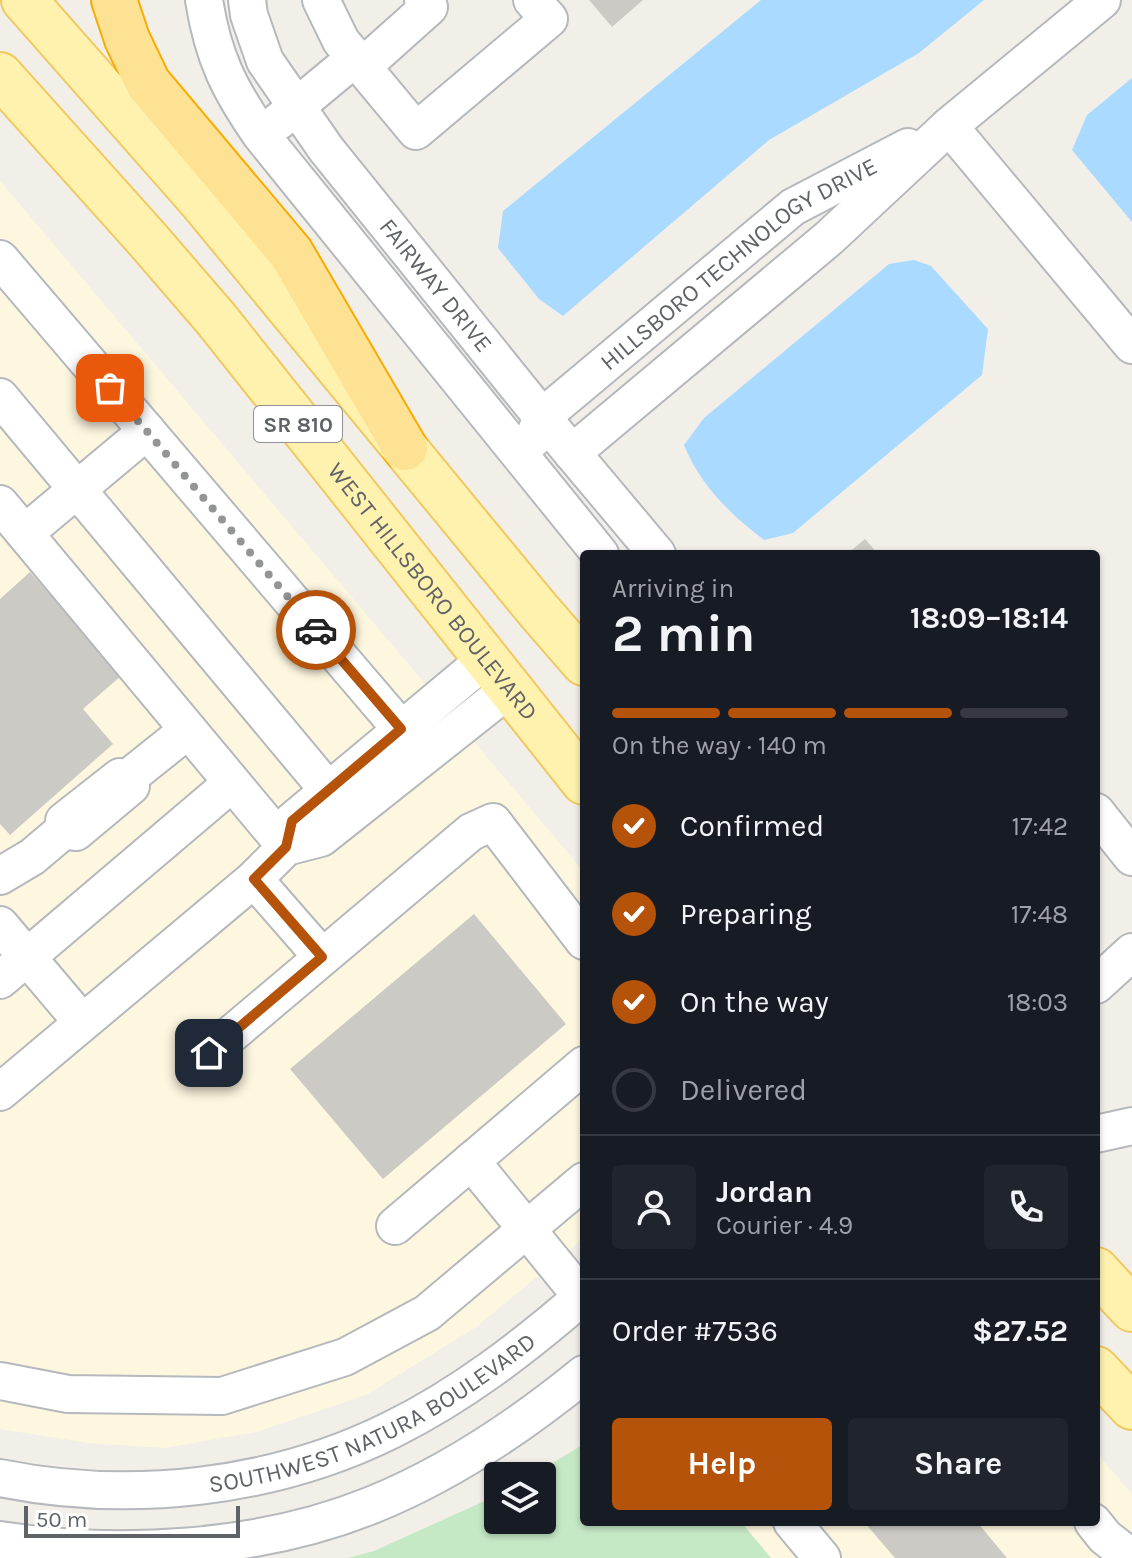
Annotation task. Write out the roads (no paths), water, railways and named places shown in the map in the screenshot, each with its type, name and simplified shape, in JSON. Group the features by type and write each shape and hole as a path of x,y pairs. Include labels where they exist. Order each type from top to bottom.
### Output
{"highway":[{"path":"114,0 127,39 148,83 291,253 405,448"}],"main road":[{"name":"SR 810","path":"24,0 202,202 580,658"},
{"name":"WEST HILLSBORO BOULEVARD","path":"0,75 217,320 580,777"},
{"path":"1100,1274 1132,1309"},
{"path":"1100,1373 1132,1407"}],"street":[{"name":"FAIRWAY DRIVE","path":"204,0 209,34 224,77 261,135 597,550"},
{"name":"FAIRWAY DRIVE","path":"247,0 265,61 296,107 393,235 654,550"},
{"path":"321,0 341,41 416,131 549,19 532,0"},
{"path":"261,135 429,7 423,0"},
{"name":"HILLSBORO TECHNOLOGY DRIVE","path":"572,453 829,238 949,126 1102,0"},
{"path":"949,126 1132,345"},
{"name":"HILLSBORO TECHNOLOGY DRIVE","path":"542,417 793,207 949,126"},
{"path":"0,259 401,729"},
{"path":"0,397 328,790"},
{"path":"525,462 542,417"},
{"path":"25,533 147,431"},
{"path":"525,462 572,453"},
{"path":"0,504 286,847"},
{"path":"286,847 292,821 401,729 497,674"},
{"path":"0,1092 254,879 286,847 321,838 497,674"},
{"path":"0,876 32,857 64,830 76,832 131,786 128,778 188,730"},
{"path":"13,969 232,783"},
{"path":"1100,817 1132,857"},
{"path":"209,1053 471,832 493,822 580,936"},
{"path":"254,879 322,957"},
{"path":"0,925 13,969 82,1022"},
{"path":"1100,981 1132,952"},
{"path":"395,1226 580,1068"},
{"path":"1100,1133 1132,1126"},
{"path":"471,1161 580,1292"},
{"path":"0,1381 68,1394 111,1387 217,1386 285,1367 345,1357 377,1331 427,1313 580,1184"},
{"name":"SOUTHWEST NATURA BOULEVARD","path":"0,1478 65,1488 115,1491 162,1489 191,1487 304,1464 348,1450 434,1406 515,1352 580,1298"},
{"path":"0,1540 115,1551 166,1549 218,1544 321,1522 371,1506 454,1465 510,1431 580,1377"},
{"path":"795,1526 822,1558"},
{"path":"1096,1526 1132,1558"}],"water":[{"path":"761,0 984,0 919,53 769,140 563,316 539,299 498,248 503,211"},
{"path":"1132,78 1132,222 1072,150 1087,115"},
{"path":"914,260 931,266 988,329 982,375 793,533 764,540 717,498 698,473 684,445 704,418 889,264"}]}
